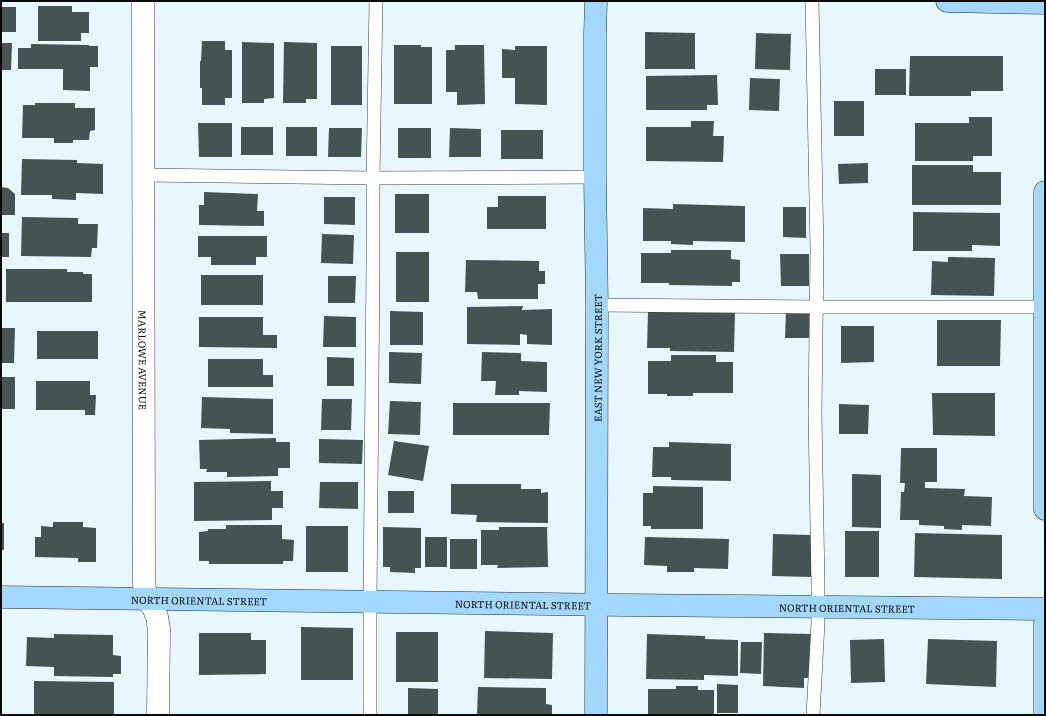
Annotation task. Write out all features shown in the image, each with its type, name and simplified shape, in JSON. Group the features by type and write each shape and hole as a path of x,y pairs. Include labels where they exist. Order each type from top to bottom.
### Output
{"street":[{"name":"MARLOWE AVENUE","path":"143,1 144,584 147,600 153,607 157,616 159,628 158,715"},
{"name":"EAST NEW YORK STREET","path":"596,1 596,715"},
{"path":"946,1 1045,3"},
{"path":"1045,192 1045,509"},
{"name":"NORTH ORIENTAL STREET","path":"1,597 147,600 1045,609"},
{"path":"1045,623 1045,715"}],"lane":[{"path":"370,715 374,266 373,178 376,1"},
{"path":"812,1 817,242 815,414 818,607 813,715"},
{"path":"144,175 373,178 595,177"},
{"path":"597,305 1045,308"}],"building":[{"path":"38,6 72,6 72,12 89,12 89,33 81,33 81,41 38,41"},
{"path":"1,7 16,7 16,32 1,32"},
{"path":"645,32 695,33 695,69 645,69"},
{"path":"756,33 791,34 790,70 755,69"},
{"path":"202,41 225,41 225,50 232,50 232,98 225,98 225,105 202,105 202,88 200,88 200,61"},
{"path":"242,42 274,43 274,98 264,99 264,103 242,103"},
{"path":"284,42 317,43 317,99 306,99 306,103 283,103"},
{"path":"1,43 12,43 11,70 1,70"},
{"path":"31,44 98,46 98,67 90,67 90,91 63,90 63,69 18,69 18,48 31,48"},
{"path":"394,45 421,45 421,47 432,47 432,104 394,104"},
{"path":"455,45 484,45 485,104 457,105 457,92 446,92 446,50 455,50"},
{"path":"331,46 362,46 362,105 331,105"},
{"path":"515,46 547,46 547,105 515,104 515,78 502,78 502,49 515,50"},
{"path":"910,56 1003,56 1003,91 971,91 971,96 909,96"},
{"path":"875,69 906,69 906,95 875,95"},
{"path":"717,75 718,105 707,105 707,110 646,110 646,76"},
{"path":"750,78 780,79 779,111 749,110"},
{"path":"834,101 864,101 864,136 834,136"},
{"path":"35,103 75,103 75,108 95,108 95,130 90,131 89,140 73,140 73,143 54,143 54,138 22,138 23,105 35,105"},
{"path":"969,117 992,117 992,156 973,156 973,161 915,161 915,123 969,123"},
{"path":"691,121 714,121 713,136 724,136 723,162 646,161 646,127 691,127"},
{"path":"198,123 232,123 232,157 199,157"},
{"path":"241,127 273,127 273,155 241,155"},
{"path":"286,127 317,127 317,156 286,156"},
{"path":"329,128 362,128 361,157 328,157"},
{"path":"398,128 431,128 431,158 398,158"},
{"path":"450,128 481,129 481,157 449,157"},
{"path":"501,130 543,130 543,159 501,159"},
{"path":"22,159 77,160 77,163 103,164 103,194 76,193 76,200 52,199 52,195 21,195"},
{"path":"868,163 868,183 839,184 838,164"},
{"path":"912,165 973,165 973,172 1001,172 1001,205 912,205"},
{"path":"1,187 8,188 15,194 15,215 1,215"},
{"path":"204,192 258,194 257,211 264,211 264,226 199,225 199,205 204,205"},
{"path":"395,194 429,194 429,233 395,233"},
{"path":"498,196 546,196 546,229 487,229 487,207 498,207"},
{"path":"324,197 355,197 355,225 324,224"},
{"path":"673,204 745,206 745,242 693,241 693,245 671,244 671,241 643,241 643,208 673,209"},
{"path":"783,207 806,207 806,238 783,237"},
{"path":"913,212 1000,213 1000,246 972,245 972,251 913,251"},
{"path":"22,217 78,218 78,224 98,224 97,248 92,248 91,257 21,256"},
{"path":"1,233 9,233 9,257 1,257"},
{"path":"322,234 354,235 353,264 321,263"},
{"path":"198,236 267,236 267,257 256,257 256,265 211,265 211,257 198,257"},
{"path":"671,250 731,250 731,259 740,260 740,282 732,282 732,286 641,283 641,253 671,253"},
{"path":"396,252 429,252 429,302 396,302"},
{"path":"780,254 809,254 809,286 781,286"},
{"path":"948,257 995,258 994,296 931,295 932,261 948,262"},
{"path":"466,260 539,261 539,271 545,271 545,284 538,284 538,299 478,299 477,292 465,292"},
{"path":"6,269 67,269 67,272 83,272 83,274 92,274 92,302 6,302"},
{"path":"201,275 263,275 263,305 201,305"},
{"path":"328,276 356,276 355,303 328,303"},
{"path":"523,306 522,310 552,309 552,345 527,344 527,335 520,334 520,345 467,344 467,307"},
{"path":"786,310 811,311 811,338 785,338"},
{"path":"390,311 423,312 423,345 390,345"},
{"path":"648,311 735,312 734,352 670,351 670,348 647,348"},
{"path":"324,316 356,317 356,347 323,347"},
{"path":"199,317 263,317 263,335 277,335 277,348 199,347"},
{"path":"937,320 1001,320 1000,366 937,366"},
{"path":"841,326 874,326 874,362 841,363"},
{"path":"1,328 15,328 14,363 1,363"},
{"path":"37,331 98,331 98,359 37,359"},
{"path":"389,352 422,353 421,384 389,383"},
{"path":"482,352 521,353 521,361 547,362 547,392 519,391 519,395 495,395 496,381 481,381"},
{"path":"671,355 716,355 716,362 733,362 733,393 693,393 693,396 648,394 648,361 671,361"},
{"path":"327,357 354,358 354,386 327,386"},
{"path":"208,359 263,359 263,375 273,375 273,387 208,387"},
{"path":"1,377 15,377 15,409 1,409"},
{"path":"36,381 90,381 90,395 96,395 95,415 85,415 85,410 36,410"},
{"path":"932,393 995,393 995,436 933,435"},
{"path":"202,397 273,399 273,434 230,433 230,429 201,428"},
{"path":"322,399 352,399 351,430 321,430"},
{"path":"390,401 421,402 420,435 388,434"},
{"path":"453,403 550,403 549,435 453,435"},
{"path":"839,404 869,405 868,434 839,434"},
{"path":"276,438 276,442 290,442 290,468 278,468 278,476 227,477 227,472 206,472 207,469 200,469 199,440"},
{"path":"319,439 363,440 362,464 319,463"},
{"path":"394,441 429,446 423,481 388,475"},
{"path":"669,442 731,444 731,481 671,480 671,477 652,477 653,447 669,447"},
{"path":"901,448 937,448 937,482 925,482 925,488 965,489 964,496 992,497 991,526 962,525 962,530 944,529 944,526 919,525 919,520 900,520 901,492 904,492 905,483 900,483"},
{"path":"852,474 881,475 881,528 852,527"},
{"path":"271,481 271,491 283,491 283,508 272,508 272,520 194,521 194,482"},
{"path":"320,482 358,482 358,509 319,508"},
{"path":"451,484 521,484 521,489 541,489 541,493 548,492 548,523 476,522 477,515 451,514"},
{"path":"653,486 703,487 703,529 651,529 651,526 643,526 643,493 653,493"},
{"path":"388,491 414,491 414,513 388,513"},
{"path":"53,522 83,522 83,527 96,528 96,562 78,562 78,558 35,557 35,537 41,537 41,526 53,527"},
{"path":"1,523 4,523 4,550 1,550"},
{"path":"226,525 282,525 282,539 294,540 293,561 283,561 283,564 209,564 209,561 199,561 199,532 208,531 208,529 226,529"},
{"path":"306,526 348,526 348,572 306,572"},
{"path":"383,527 421,528 421,568 415,568 415,573 390,572 390,567 383,567"},
{"path":"499,527 547,527 548,567 497,568 498,565 481,565 481,530 499,530"},
{"path":"845,531 879,531 879,577 845,577"},
{"path":"915,533 1002,535 1002,579 914,577"},
{"path":"773,534 811,535 811,577 772,576"},
{"path":"425,537 447,537 447,567 425,567"},
{"path":"645,537 729,539 728,569 694,568 694,572 667,572 667,566 644,565"},
{"path":"450,539 477,539 477,569 450,569"},
{"path":"301,627 353,628 353,680 301,680"},
{"path":"485,631 553,633 552,679 484,678"},
{"path":"396,632 438,632 438,682 396,682"},
{"path":"199,633 251,633 251,640 266,640 266,674 199,675"},
{"path":"764,633 812,634 811,678 804,678 804,688 763,686"},
{"path":"54,634 113,635 113,655 121,656 121,674 113,674 113,677 54,676 54,667 26,666 27,637 54,638"},
{"path":"647,634 705,636 705,639 738,640 738,676 704,675 704,680 646,679"},
{"path":"884,639 885,682 851,683 850,640"},
{"path":"928,639 997,641 996,687 926,684"},
{"path":"741,642 762,642 761,674 740,673"},
{"path":"34,681 114,682 114,715 34,715"},
{"path":"717,684 738,685 738,713 717,713"},
{"path":"676,686 698,686 698,690 714,690 714,715 648,715 648,689 676,689"},
{"path":"478,687 546,688 546,704 552,705 552,715 477,715"},
{"path":"408,688 438,689 438,715 408,715"}]}
